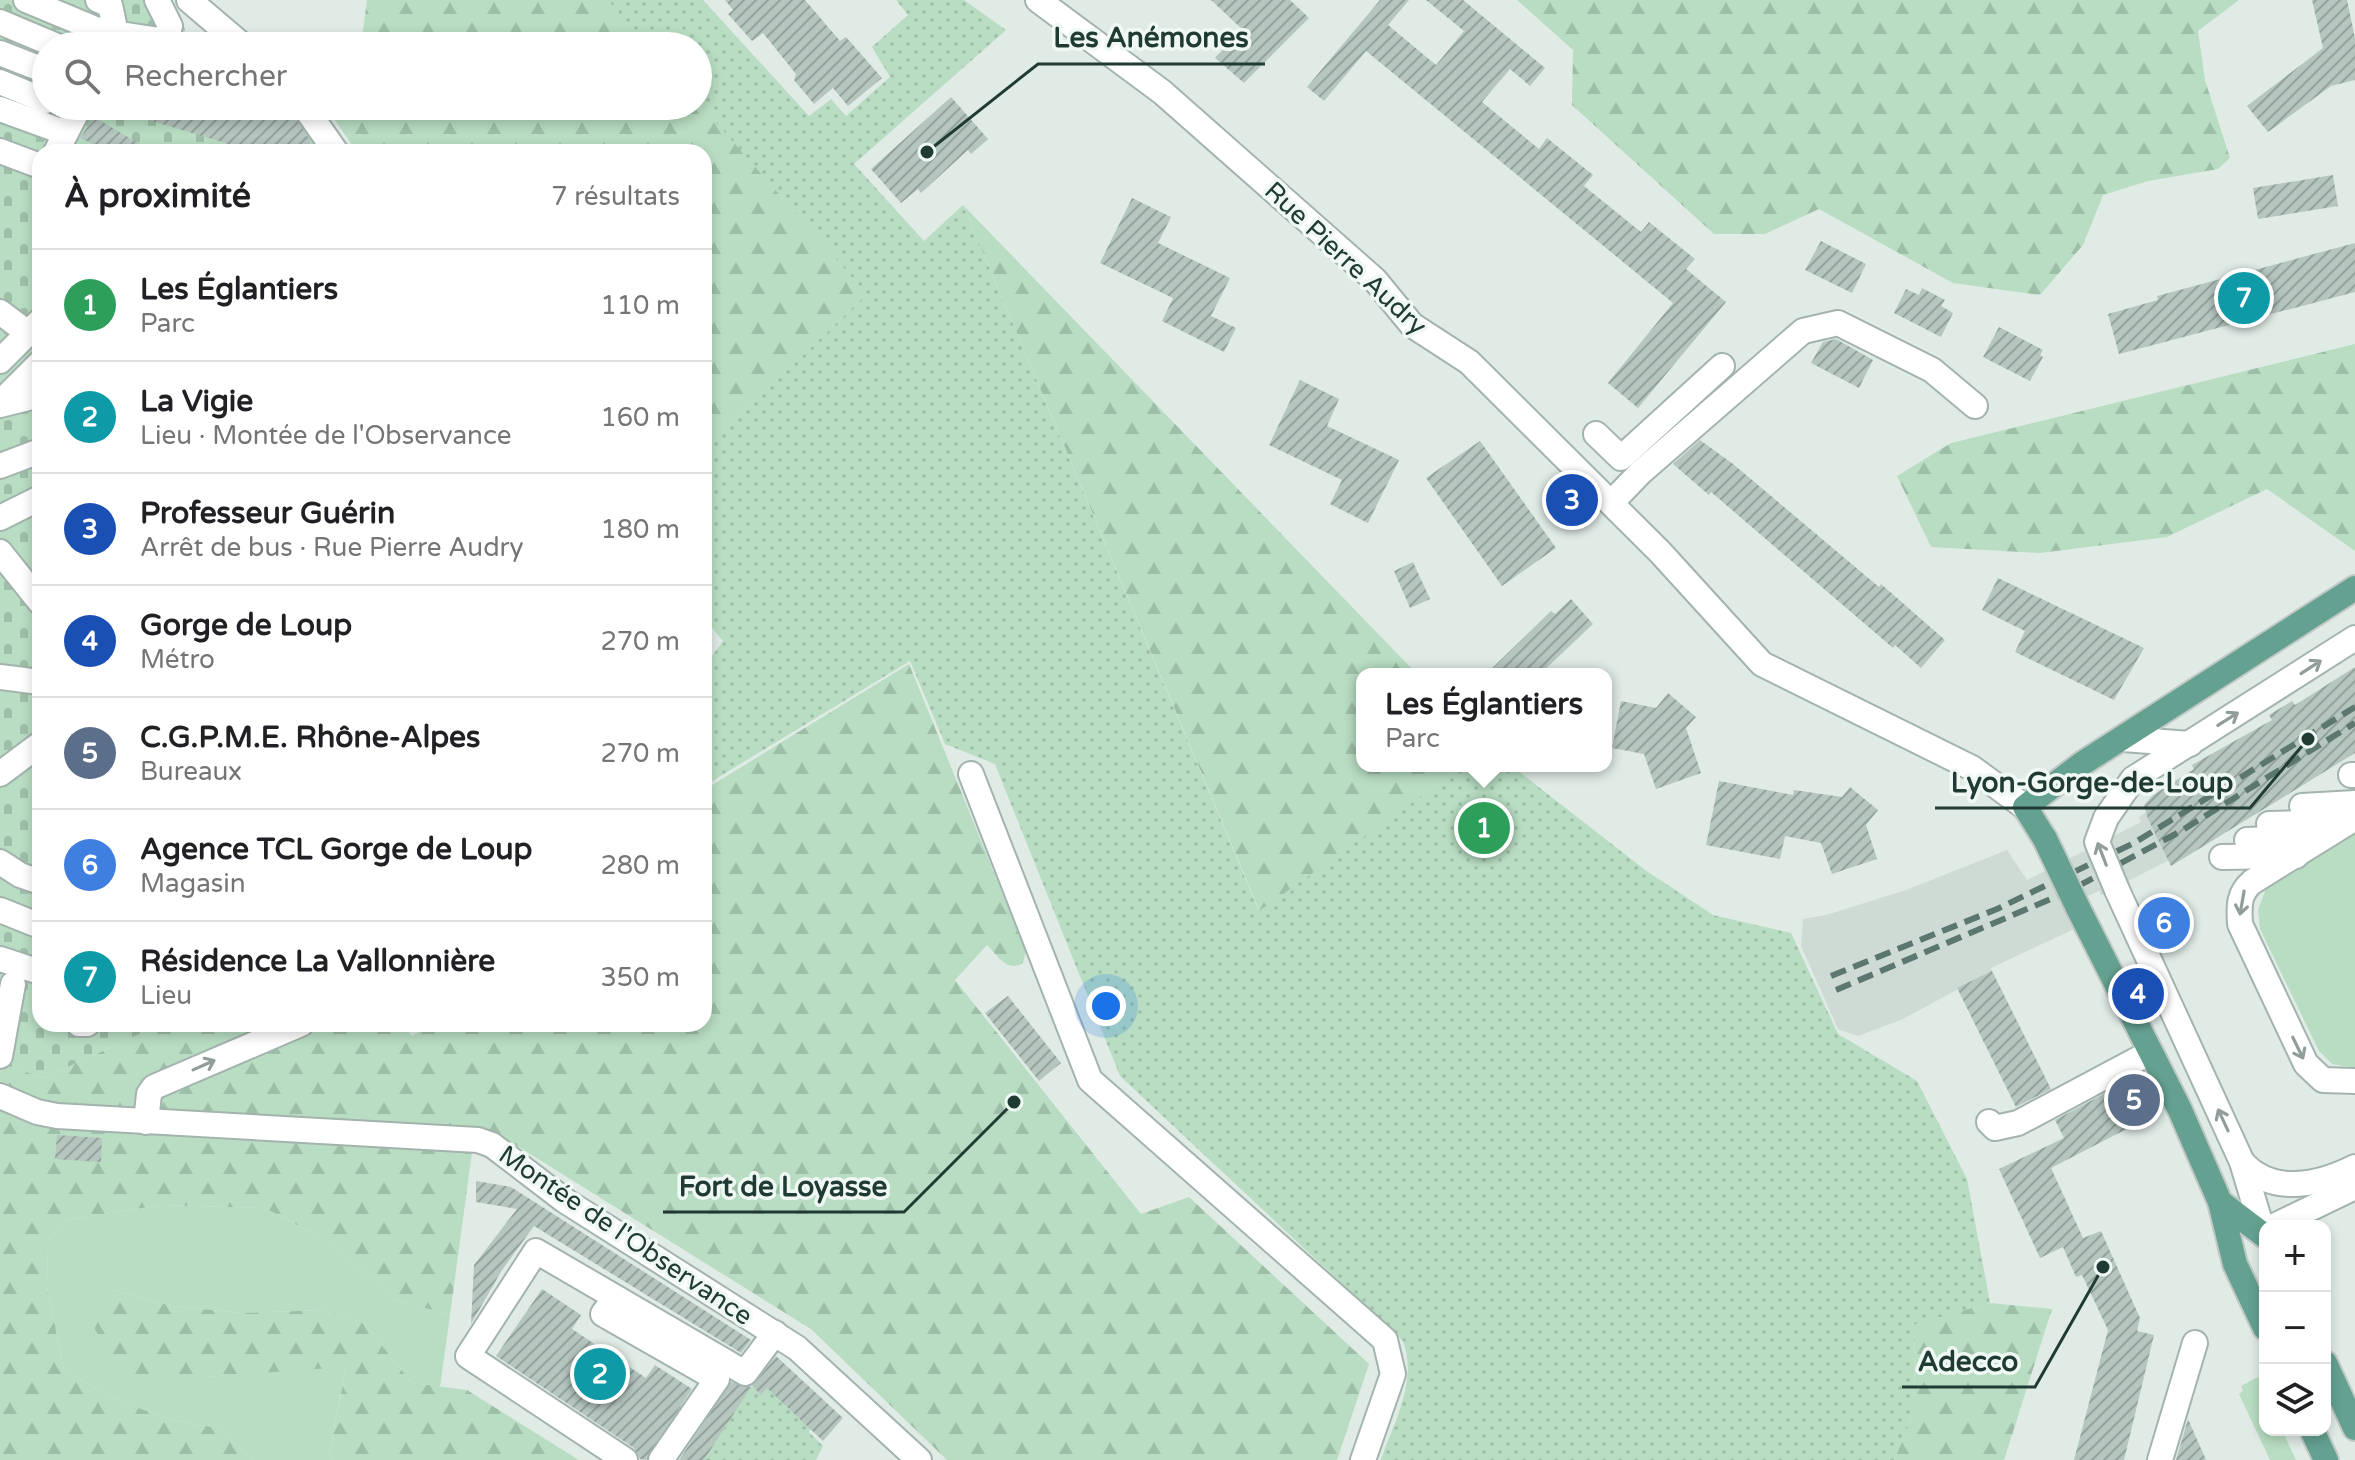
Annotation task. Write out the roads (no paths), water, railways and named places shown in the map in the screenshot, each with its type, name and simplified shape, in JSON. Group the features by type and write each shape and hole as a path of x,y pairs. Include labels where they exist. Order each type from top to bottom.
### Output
{"main road":[{"path":"2259,1314 2231,1249 2220,1202 2180,1110 2045,839 2025,807 2083,763 2355,588"},
{"path":"2220,1202 2259,1225"},
{"path":"2325,1364 2355,1428"},
{"path":"2315,1436 2326,1460"}],"street":[{"path":"26,0 94,32"},
{"path":"79,0 105,7 112,32"},
{"path":"157,0 170,26 168,32"},
{"path":"189,0 227,32"},
{"name":"Rue Pierre Audry","path":"1038,0 1162,92 1375,280 1412,325 1469,362 1611,503 1762,664 1972,768 2025,807"},
{"path":"0,22 32,35"},
{"path":"0,53 32,66"},
{"path":"0,82 32,95"},
{"path":"0,109 32,115"},
{"path":"314,120 330,144"},
{"path":"0,151 32,163"},
{"path":"0,312 16,341"},
{"path":"1611,503 1641,472 1803,331 1838,323 1932,370 1975,406"},
{"path":"1596,434 1621,458 1722,366"},
{"path":"0,404 32,371"},
{"path":"0,404 32,393"},
{"path":"0,466 32,454"},
{"path":"0,518 32,502"},
{"path":"0,552 32,592"},
{"path":"2263,1220 2242,1162 2097,842 2106,818 2133,779 2355,638"},
{"path":"0,677 32,681"},
{"path":"2123,739 2190,744"},
{"path":"0,774 32,750"},
{"path":"971,774 1090,1080 1385,1340 1393,1374 1363,1460"},
{"path":"2323,792 2354,781"},
{"path":"2302,806 2353,814"},
{"path":"2269,824 2353,814"},
{"path":"2353,814 2326,837 2246,887 2240,898 2240,924 2306,1064 2323,1080 2355,1081"},
{"path":"2247,840 2326,837"},
{"path":"2222,857 2298,856"},
{"path":"0,862 32,879"},
{"path":"0,910 32,923"},
{"path":"3,1028 7,972 32,972"},
{"path":"146,1122 149,1094 154,1087 282,1032"},
{"path":"1989,1122 1995,1128 2018,1123 2138,1059"},
{"name":"Montée de l'Observance","path":"0,1096 37,1112 57,1116 478,1140 506,1154 564,1200 797,1348 919,1460"},
{"path":"2242,1162 2264,1179 2283,1184 2311,1184 2355,1167"},
{"path":"2277,1220 2311,1184"},
{"path":"2287,1220 2355,1187"},
{"path":"2231,1249 2259,1234"},
{"path":"625,1460 468,1356 536,1251 745,1373 775,1333"},
{"path":"615,1298 603,1314 717,1379 661,1460"},
{"path":"2160,1460 2195,1343"}],"railway":[{"path":"1831,976 1997,909 2134,843 2355,707"},
{"path":"1836,990 2067,892 2181,831 2355,723"}],"place":[{"name":"Les Anémones","path":"927,152"},
{"name":"Résidence La Vallonnière","path":"2244,298"},
{"name":"Professeur Guérin","path":"1572,500"},
{"name":"Lyon-Gorge-de-Loup","path":"2308,739"},
{"name":"Les Églantiers","path":"1484,828"},
{"name":"Agence TCL Gorge de Loup","path":"2164,923"},
{"name":"Gorge de Loup","path":"2138,994"},
{"name":"C.G.P.M.E. Rhône-Alpes","path":"2134,1100"},
{"name":"Fort de Loyasse","path":"1014,1102"},
{"name":"Adecco","path":"2103,1267"},
{"name":"La Vigie","path":"600,1374"}]}
